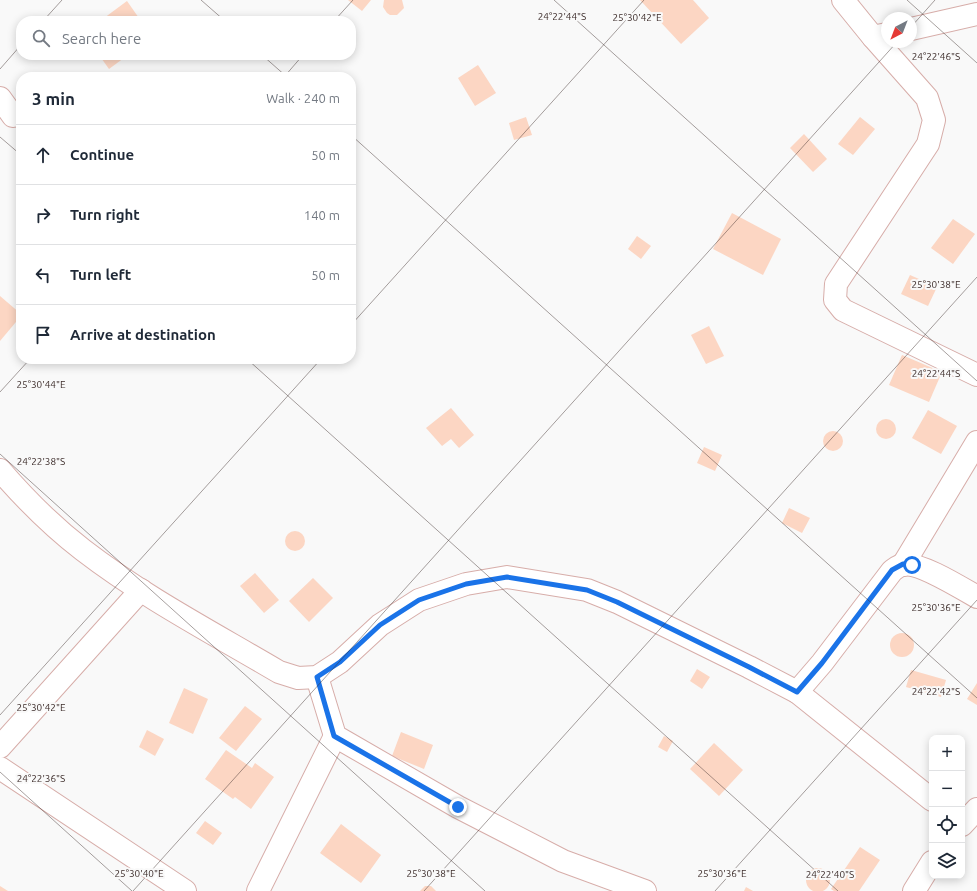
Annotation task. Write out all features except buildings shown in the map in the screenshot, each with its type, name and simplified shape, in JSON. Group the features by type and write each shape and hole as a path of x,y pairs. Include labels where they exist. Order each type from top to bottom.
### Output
{"street":[{"path":"843,0 880,36 927,98 934,120 928,144 836,284 835,300 844,310 977,375"},
{"path":"917,28 977,14"},
{"path":"0,98 13,116"},
{"path":"797,692 822,663 892,570 903,564 977,442"},
{"path":"0,470 26,500 82,549 142,590 279,672 298,678 317,677 340,662 380,625 419,600 466,584 507,577 587,590 617,602 797,692 929,798"},
{"path":"903,564 912,565 927,570 977,597"},
{"path":"0,747 142,590"},
{"path":"258,891 334,736 317,677"},
{"path":"334,736 458,807 563,861 645,891"},
{"path":"0,768 185,891"},
{"path":"914,891 929,867"}],"route":[{"path":"458,807 334,736 317,677 340,662 380,625 419,600 466,584 507,577 587,590 617,602 797,692 822,663 892,570 903,564 912,565"}]}
